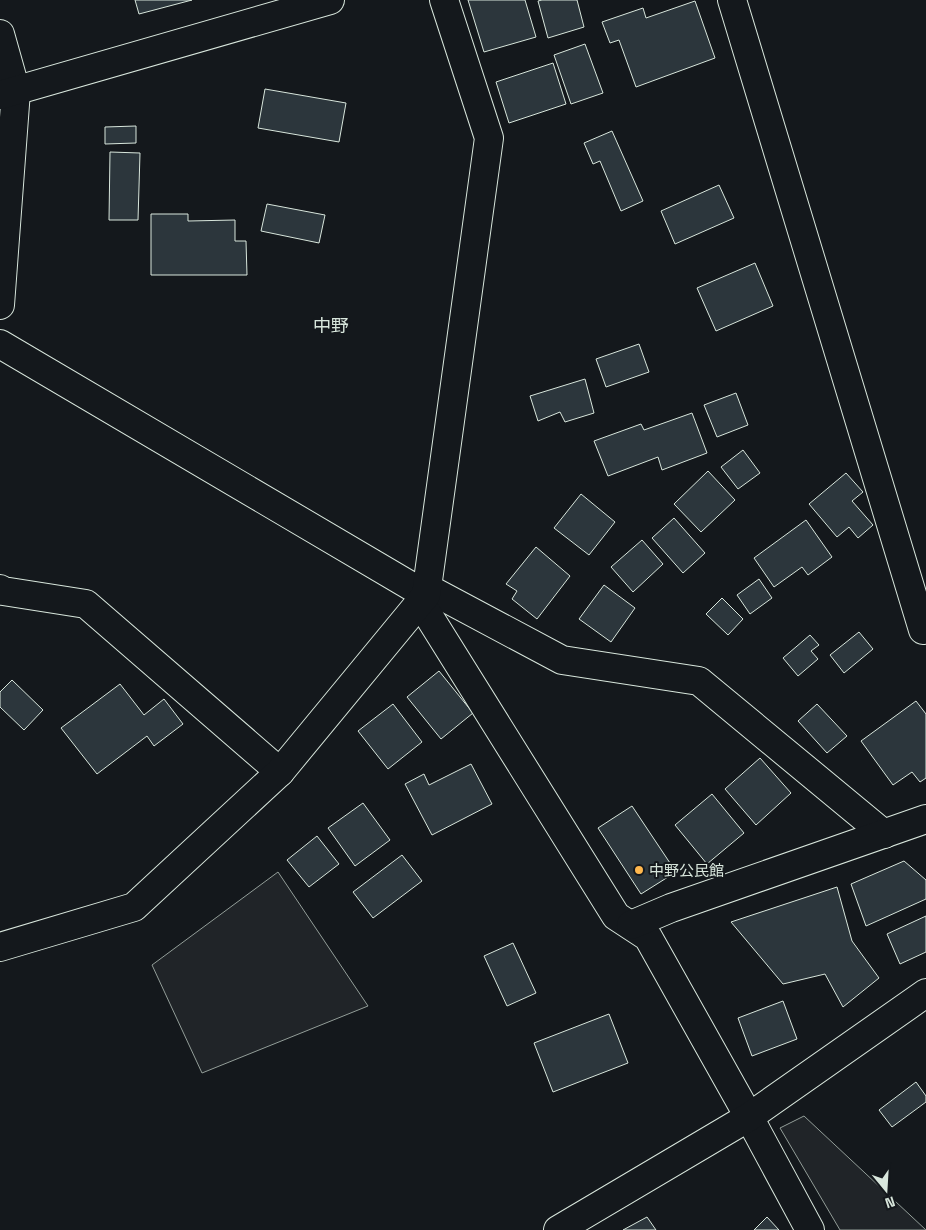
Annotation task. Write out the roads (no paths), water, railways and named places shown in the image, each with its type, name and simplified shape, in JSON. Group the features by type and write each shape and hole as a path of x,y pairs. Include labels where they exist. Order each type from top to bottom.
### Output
{"street":[{"path":"8,93 330,0"},
{"path":"0,947 134,907 280,772 424,595 489,138 444,0"},
{"path":"732,0 923,630 926,629"},
{"path":"0,34 8,93 0,305"},
{"path":"0,344 424,595 562,660 699,681 884,834"},
{"path":"0,589 86,604 280,772"},
{"path":"424,595 616,916 648,937 810,1230"},
{"path":"630,925 671,908 884,834 922,824"},
{"path":"558,1230 749,1117 926,993"}],"place":[{"name":"中野公民館","path":"639,870"}],"district":[{"name":"中野","path":"331,325"}]}
